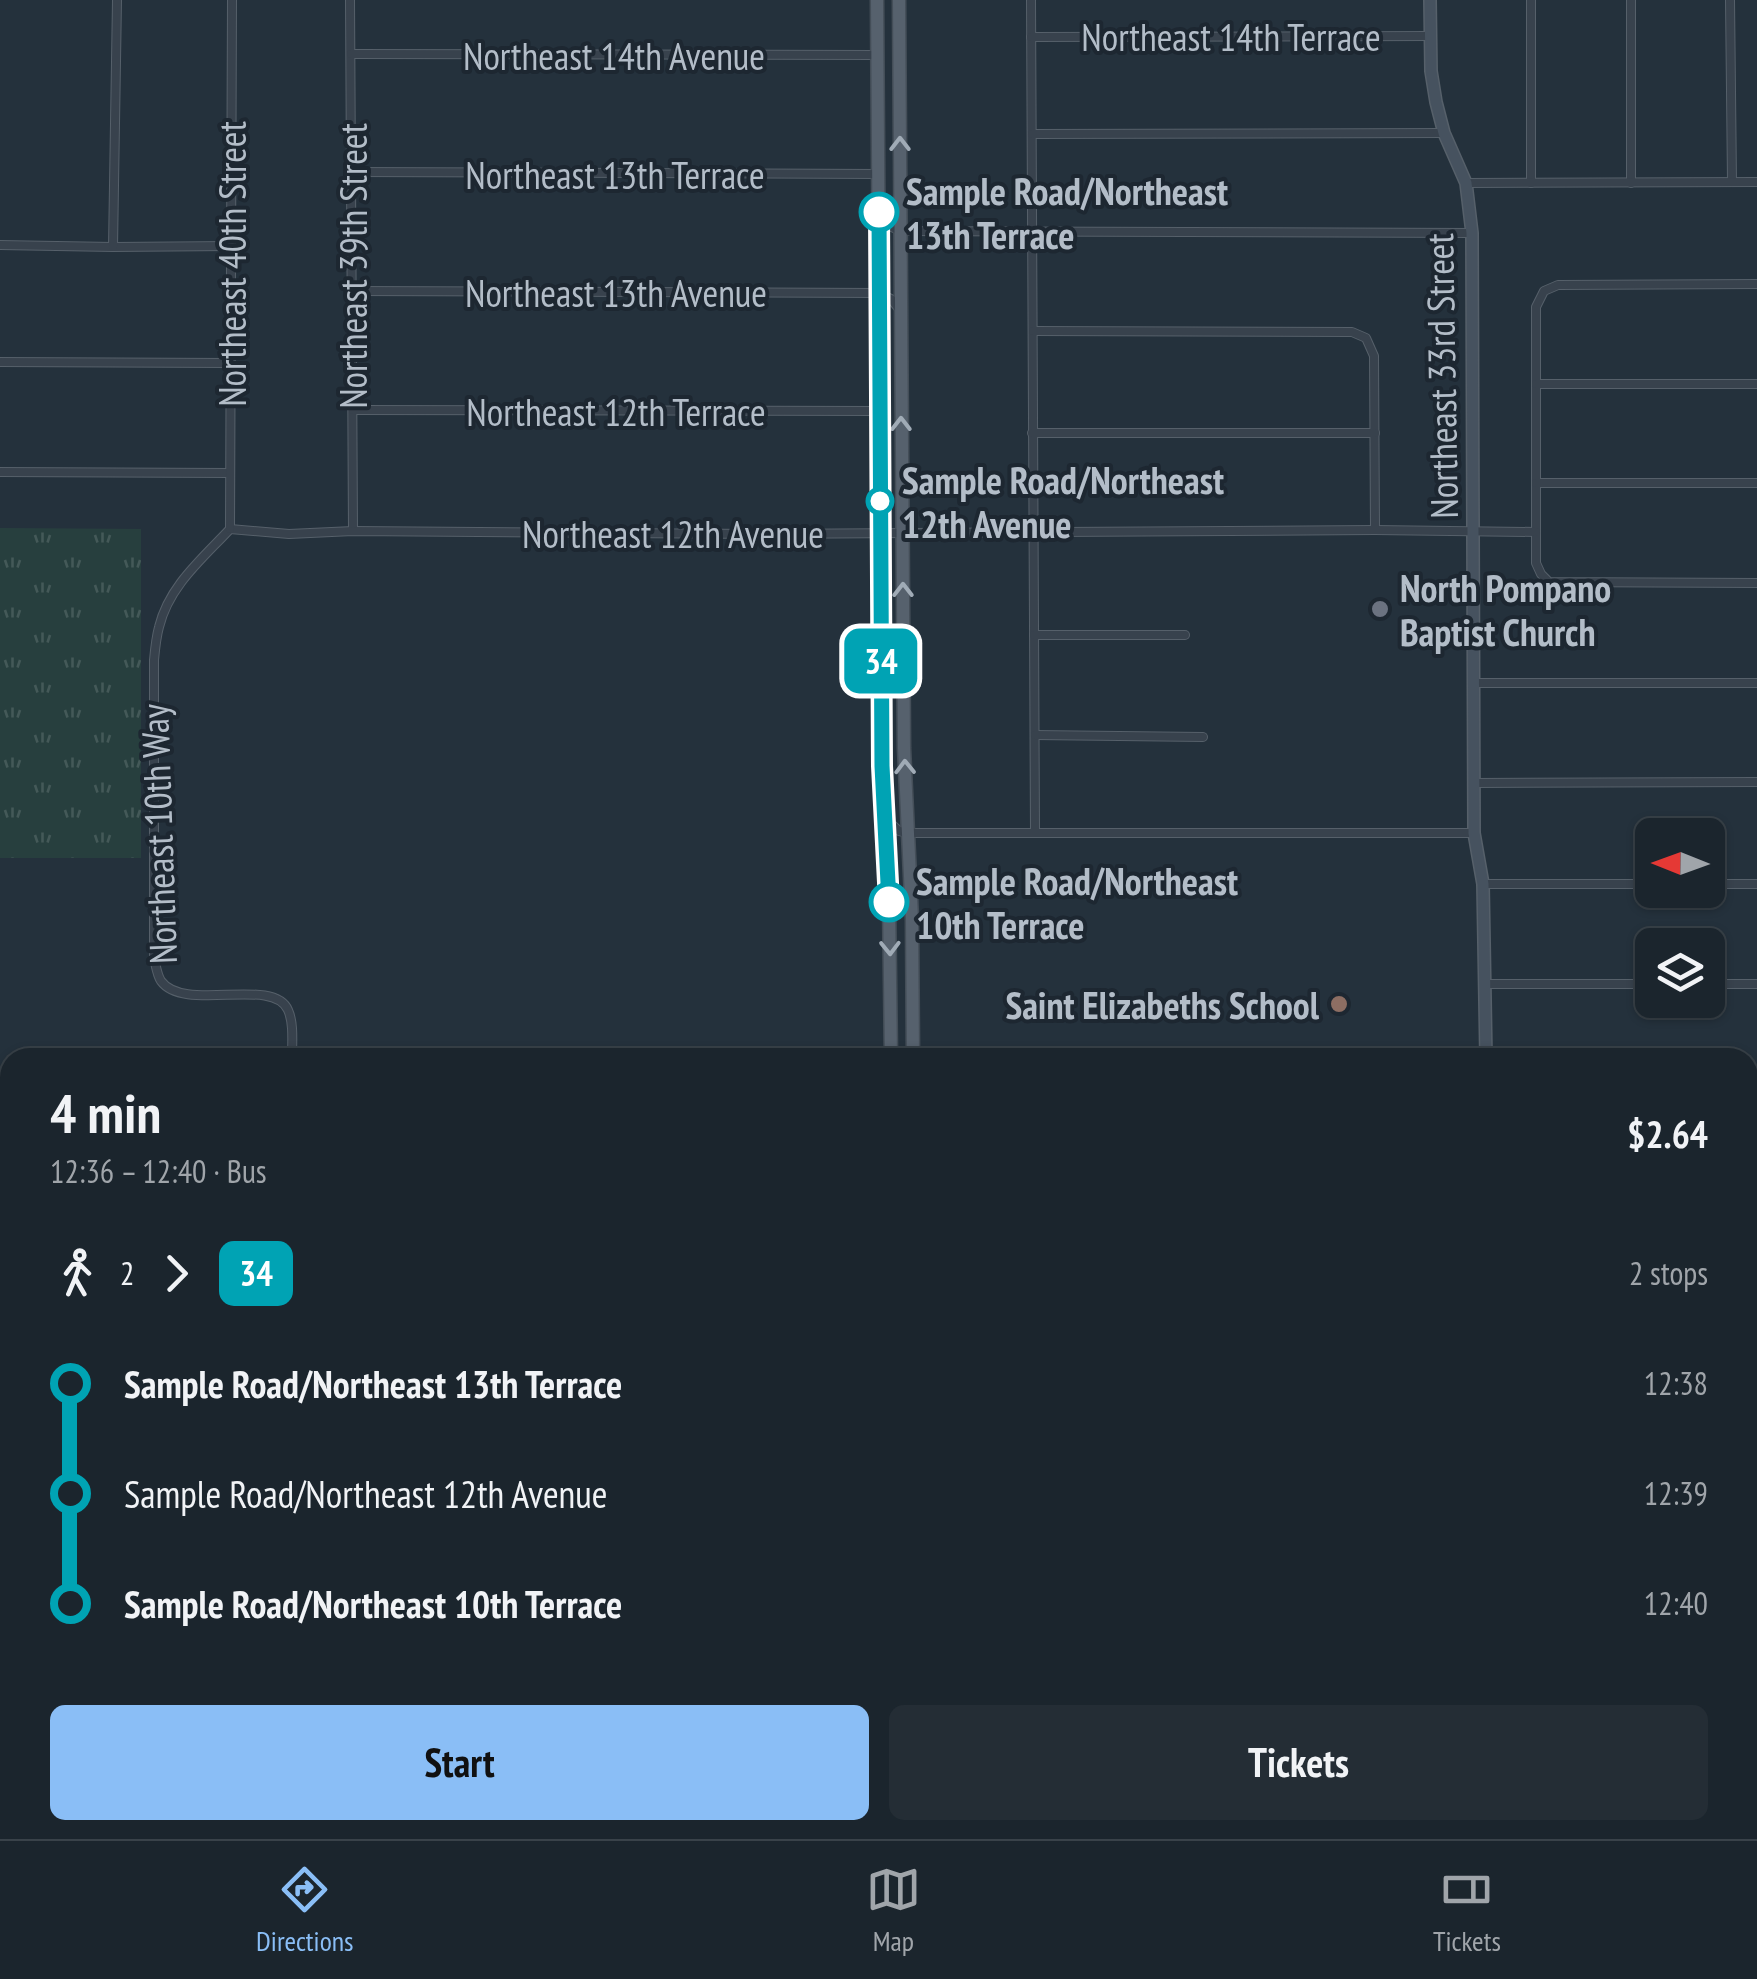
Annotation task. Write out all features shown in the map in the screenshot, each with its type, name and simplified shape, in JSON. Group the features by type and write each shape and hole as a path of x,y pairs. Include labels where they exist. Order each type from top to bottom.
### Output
{"main road":[{"path":"877,0 884,816 891,1048"},
{"path":"899,0 902,533 913,1048"},
{"path":"885,845 893,847 909,864"}],"street":[{"path":"113,247 116,0"},
{"name":"Northeast 40th Street","path":"230,529 232,0"},
{"name":"Northeast 39th Street","path":"350,0 354,531"},
{"path":"1031,0 1035,833"},
{"name":"Northeast 33rd Street","path":"1430,0 1431,72 1444,134 1466,182 1472,233 1474,832 1483,884 1486,1048"},
{"path":"1531,0 1531,183"},
{"path":"1631,0 1632,182"},
{"path":"1730,0 1732,182"},
{"name":"Northeast 14th Terrace","path":"1031,37 1430,36"},
{"name":"Northeast 14th Avenue","path":"351,54 877,55"},
{"path":"1032,134 1444,134"},
{"name":"Northeast 13th Terrace","path":"352,172 879,174"},
{"path":"1466,182 1757,182"},
{"path":"879,212 889,226 901,232 1472,233"},
{"path":"0,245 231,246"},
{"path":"1757,284 1558,285 1544,291 1536,307 1536,563 1541,574 1549,582 1757,583"},
{"name":"Northeast 13th Avenue","path":"352,291 879,293"},
{"path":"879,293 892,299 901,312"},
{"path":"1032,331 1352,332 1366,338 1374,356 1376,530"},
{"path":"0,362 230,364"},
{"path":"1536,384 1757,384"},
{"name":"Northeast 12th Terrace","path":"353,410 880,411"},
{"path":"1032,433 1375,433"},
{"path":"0,472 230,474"},
{"path":"1536,483 1757,483"},
{"name":"Northeast 12th Avenue","path":"230,529 289,534 1536,532"},
{"name":"Northeast 10th Way","path":"230,529 172,594 159,626 154,660 154,958 159,979 170,989 186,994 280,999 288,1010 292,1048"},
{"path":"1034,635 1184,635"},
{"path":"1474,683 1757,683"},
{"path":"1035,735 1204,737"},
{"path":"1474,782 1757,782"},
{"path":"884,816 899,831 907,833 1474,832"},
{"path":"1483,884 1635,884"},
{"path":"1725,884 1757,884"},
{"path":"1486,984 1635,984"},
{"path":"1725,984 1757,984"}],"green space":[{"path":"0,528 141,529 141,858 0,858"}],"bus line":[{"name":"34","path":"879,212 882,766 889,902"}],"place":[{"name":"Sample Road/Northeast 13th Terrace","path":"879,212"},
{"name":"Sample Road/Northeast 12th Avenue","path":"880,501"},
{"name":"North Pompano Baptist Church","path":"1380,609"},
{"name":"Sample Road/Northeast 10th Terrace","path":"889,902"},
{"name":"Saint Elizabeths School","path":"1339,1004"}]}
